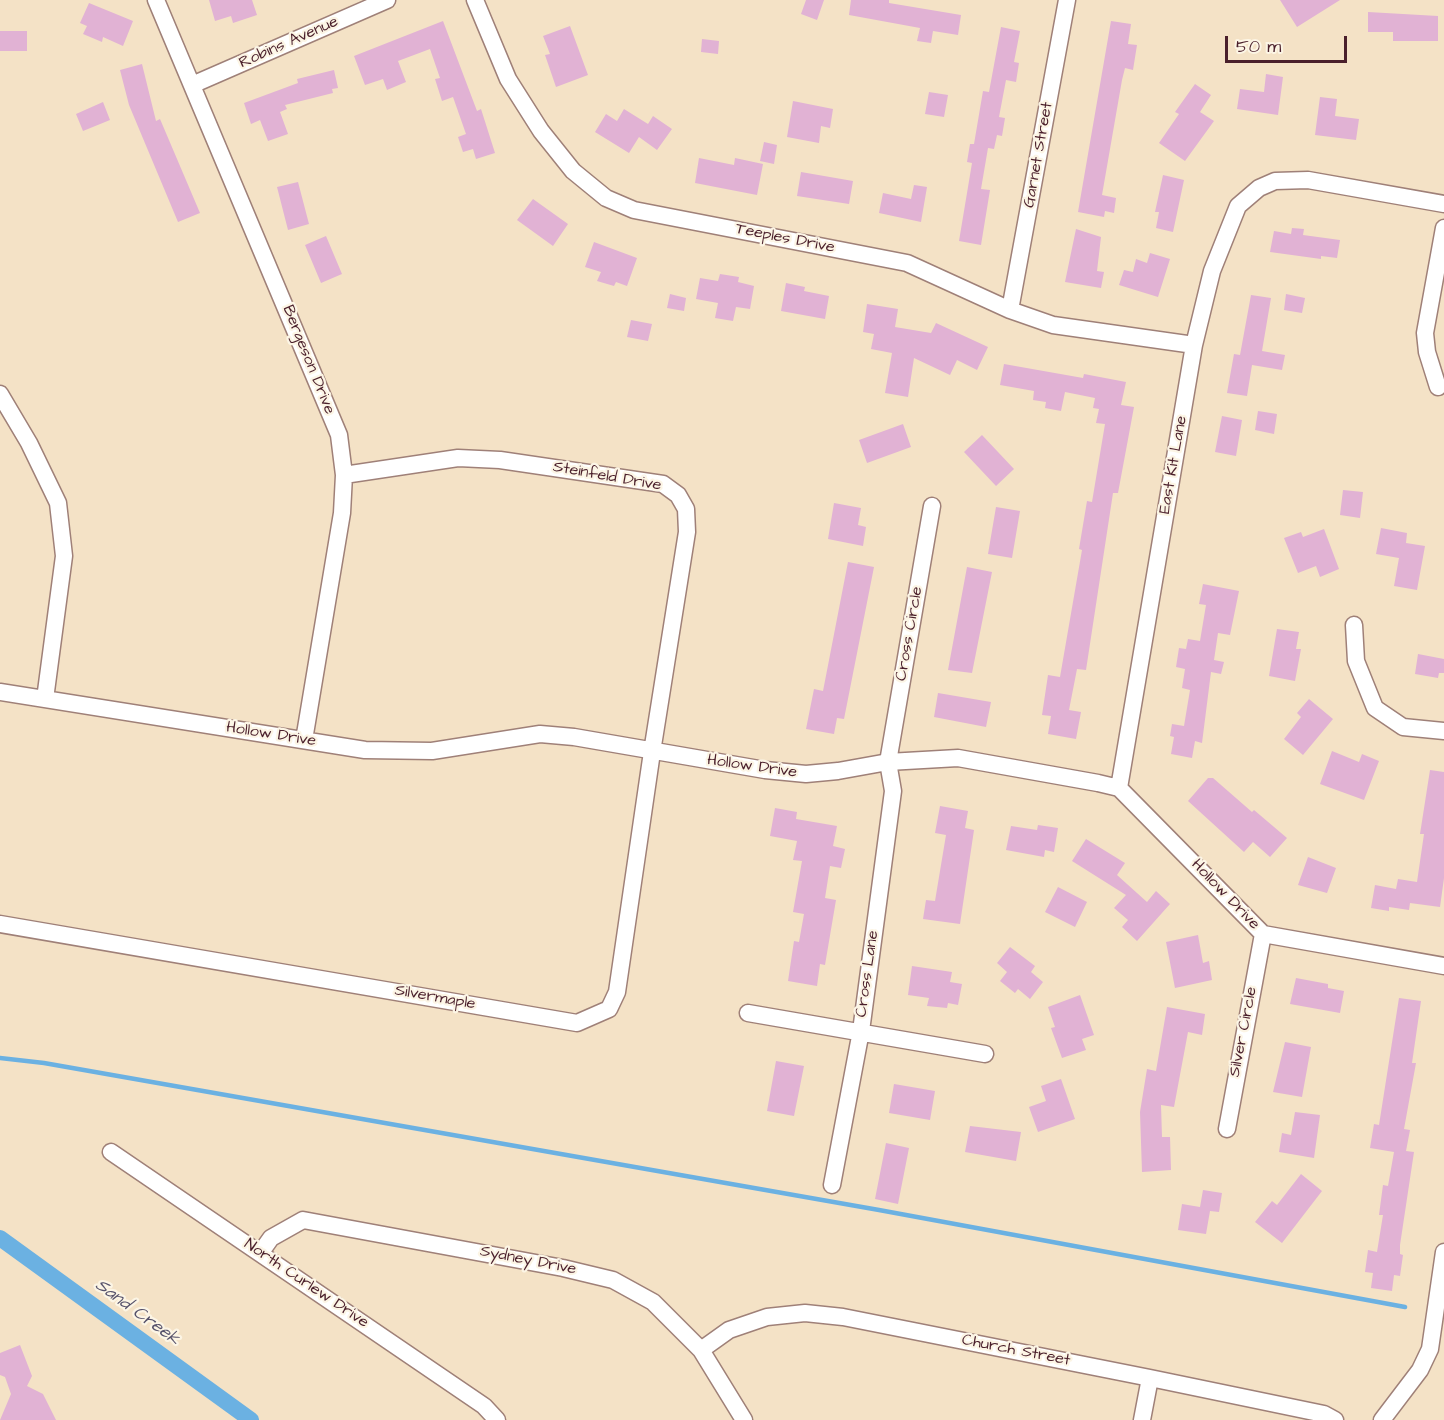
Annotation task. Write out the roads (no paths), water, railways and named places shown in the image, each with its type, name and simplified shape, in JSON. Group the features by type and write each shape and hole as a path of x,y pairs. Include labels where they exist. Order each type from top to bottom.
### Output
{"street":[{"name":"Bergeson Drive","path":"156,0 339,435 344,475 342,513 304,740"},
{"name":"Robins Avenue","path":"192,86 387,0"},
{"name":"Teeples Drive","path":"475,0 508,79 541,131 573,171 606,198 634,210 907,263 1010,310 1053,325 1194,345"},
{"name":"Garnet Street","path":"1010,310 1067,0"},
{"name":"East Kit Lane","path":"1119,788 1194,345 1212,271 1238,206 1259,188 1275,181 1289,180 1308,180 1444,204"},
{"path":"1438,387 1427,352 1425,333 1444,228"},
{"path":"0,394 58,503 64,556 45,699"},
{"name":"Steinfeld Drive","path":"344,475 458,458 500,460 663,484 678,495 686,509 687,532 652,752"},
{"name":"Cross Circle","path":"888,762 932,507"},
{"path":"1354,625 1356,661 1375,708 1403,727 1444,731"},
{"name":"Hollow Drive","path":"0,692 400,753 432,751 540,734 574,736 652,752 765,770 806,774 888,762 958,758 1119,788 1263,934 1444,966"},
{"name":"Silvermaple","path":"0,924 578,1023 609,1009 617,992 652,752"},
{"name":"Cross Lane","path":"832,1185 861,1031 893,791 888,762"},
{"name":"Silver Circle","path":"1227,1129 1263,934"},
{"path":"748,1013 985,1054"},
{"name":"North Curlew Drive","path":"111,1152 261,1252 483,1406 497,1420"},
{"name":"Sydney Drive","path":"261,1252 283,1230 303,1220 564,1268 613,1280 653,1302 701,1350 744,1420"},
{"path":"1382,1420 1420,1370 1430,1348 1444,1252"},
{"name":"Church Street","path":"701,1350 729,1330 767,1317 805,1314 843,1317 1324,1414 1335,1420"},
{"path":"1142,1420 1150,1378"}],"waterway":[{"path":"0,1058 44,1063 879,1210 1405,1307"},
{"name":"Sand Creek","path":"0,1238 251,1420"}]}
